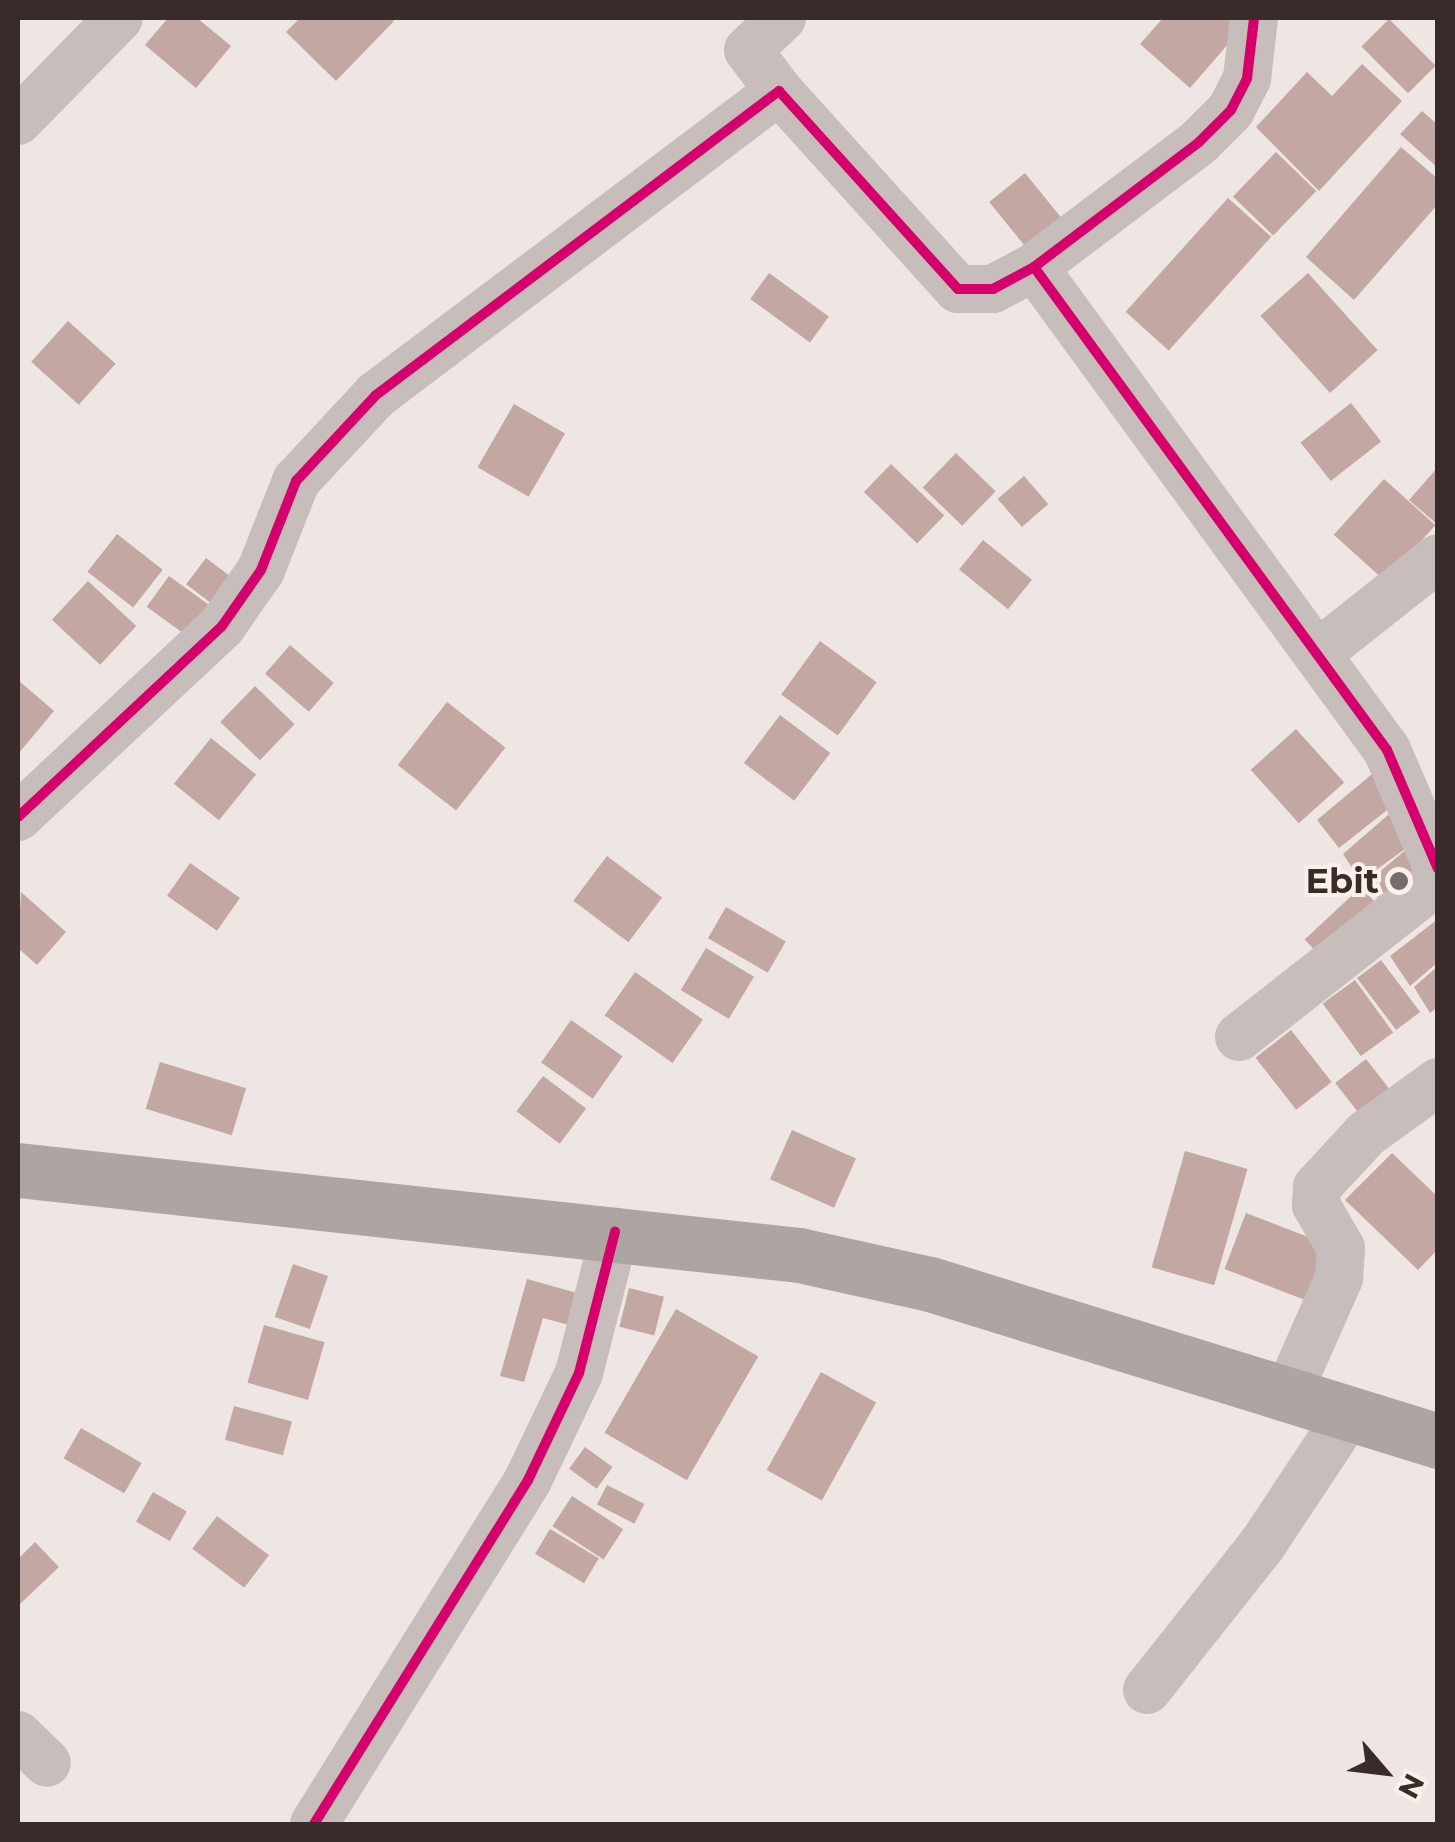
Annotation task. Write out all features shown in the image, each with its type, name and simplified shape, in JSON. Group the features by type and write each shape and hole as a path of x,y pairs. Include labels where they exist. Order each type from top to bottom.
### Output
{"highway":[{"path":"18,1170 799,1255 930,1284 1290,1392 1438,1441"}],"street":[{"path":"18,120 119,18"},
{"path":"782,18 748,50 958,288 993,290 1034,266 1199,142 1231,110 1248,78 1254,18"},
{"path":"18,817 222,626 261,570 296,481 376,395 780,90"},
{"path":"1034,266 1387,750 1438,869"},
{"path":"1317,654 1438,558"},
{"path":"1239,1036 1438,881"},
{"path":"1290,1392 1339,1278 1341,1248 1316,1205 1317,1187 1366,1134 1438,1082"},
{"path":"314,1824 555,1426 593,1329 615,1232"},
{"path":"1147,1690 1262,1545 1350,1412"}],"building":[{"path":"168,18 197,18 231,46 196,88 145,45"},
{"path":"300,18 394,21 336,81 286,32"},
{"path":"1163,18 1249,20 1190,88 1140,44"},
{"path":"1389,19 1436,66 1408,93 1361,47"},
{"path":"1362,64 1402,101 1319,191 1256,127 1307,72 1332,96"},
{"path":"1422,111 1438,125 1438,168 1400,134"},
{"path":"1401,147 1438,179 1438,204 1354,300 1306,257"},
{"path":"1276,152 1316,191 1273,235 1233,197"},
{"path":"1025,173 1062,218 1026,247 989,202"},
{"path":"1228,198 1271,237 1169,351 1126,312"},
{"path":"769,273 829,316 810,342 750,299"},
{"path":"1308,273 1378,350 1330,393 1260,316"},
{"path":"68,321 116,364 79,405 31,362"},
{"path":"1351,403 1381,442 1331,481 1301,442"},
{"path":"514,404 565,434 529,497 478,467"},
{"path":"956,453 996,491 962,526 923,488"},
{"path":"891,464 944,515 917,543 864,492"},
{"path":"1438,467 1438,525 1409,500"},
{"path":"1024,476 1048,504 1022,527 998,499"},
{"path":"1384,479 1435,525 1385,581 1334,535"},
{"path":"117,534 163,570 133,608 87,572"},
{"path":"983,540 1032,580 1008,609 959,570"},
{"path":"206,558 231,577 211,603 186,584"},
{"path":"169,576 218,612 196,643 147,607"},
{"path":"88,581 136,626 100,665 52,620"},
{"path":"820,641 877,682 838,736 781,694"},
{"path":"290,645 334,683 309,712 265,674"},
{"path":"18,680 54,711 18,754"},
{"path":"255,686 295,724 260,760 220,722"},
{"path":"447,702 505,748 456,811 398,765"},
{"path":"780,715 830,753 794,801 744,763"},
{"path":"1296,729 1344,783 1299,823 1251,770"},
{"path":"211,738 256,775 219,820 174,784"},
{"path":"1384,764 1401,799 1339,848 1317,820"},
{"path":"1403,802 1420,838 1361,881 1343,854"},
{"name":"Ebit","path":"1408,848 1433,878 1391,913 1366,883"},
{"path":"607,856 662,898 628,942 573,901"},
{"path":"190,863 240,898 217,931 167,896"},
{"path":"1361,887 1386,914 1330,967 1305,940"},
{"path":"21,892 66,932 37,965 18,948"},
{"path":"726,907 786,942 768,973 708,938"},
{"path":"1438,919 1438,962 1410,986 1390,956"},
{"path":"706,948 754,977 729,1019 681,990"},
{"path":"1381,960 1420,1012 1396,1030 1357,978"},
{"path":"1438,966 1438,1007 1430,1013 1414,987"},
{"path":"635,972 703,1020 673,1063 605,1015"},
{"path":"1355,980 1393,1033 1361,1056 1323,1004"},
{"path":"571,1020 623,1056 593,1099 541,1063"},
{"path":"1291,1030 1332,1082 1296,1110 1256,1058"},
{"path":"1366,1059 1399,1102 1369,1126 1335,1083"},
{"path":"160,1062 246,1088 232,1135 146,1109"},
{"path":"543,1076 586,1108 560,1144 517,1111"},
{"path":"792,1130 856,1158 834,1208 770,1179"},
{"path":"1185,1151 1247,1169 1214,1285 1152,1267"},
{"path":"1392,1153 1438,1197 1438,1249 1418,1270 1345,1200"},
{"path":"1246,1213 1327,1244 1306,1300 1224,1269"},
{"path":"293,1264 328,1276 310,1329 275,1317"},
{"path":"527,1279 577,1293 569,1325 543,1318 524,1382 500,1376"},
{"path":"629,1288 664,1297 654,1336 619,1327"},
{"path":"676,1309 758,1356 687,1480 604,1433"},
{"path":"264,1325 325,1342 308,1400 247,1383"},
{"path":"821,1372 876,1403 822,1501 767,1470"},
{"path":"234,1406 292,1422 283,1455 225,1440"},
{"path":"81,1428 142,1463 124,1493 64,1458"},
{"path":"585,1447 613,1467 597,1489 569,1469"},
{"path":"607,1485 644,1504 634,1524 597,1505"},
{"path":"153,1492 187,1512 170,1541 136,1521"},
{"path":"572,1496 623,1529 604,1559 552,1526"},
{"path":"217,1516 269,1555 244,1588 192,1549"},
{"path":"550,1529 599,1558 584,1583 535,1554"},
{"path":"35,1542 59,1567 18,1606 18,1559"}],"cycle path":[{"path":"18,817 222,626 261,570 296,481 376,395 779,91 958,289 993,289 1034,267 1199,142 1231,110 1247,78 1254,18"},
{"path":"1034,267 1387,750 1438,869"},
{"path":"314,1824 528,1480 579,1373 615,1232"}],"place":[{"name":"Ebit","path":"1399,881"}]}
